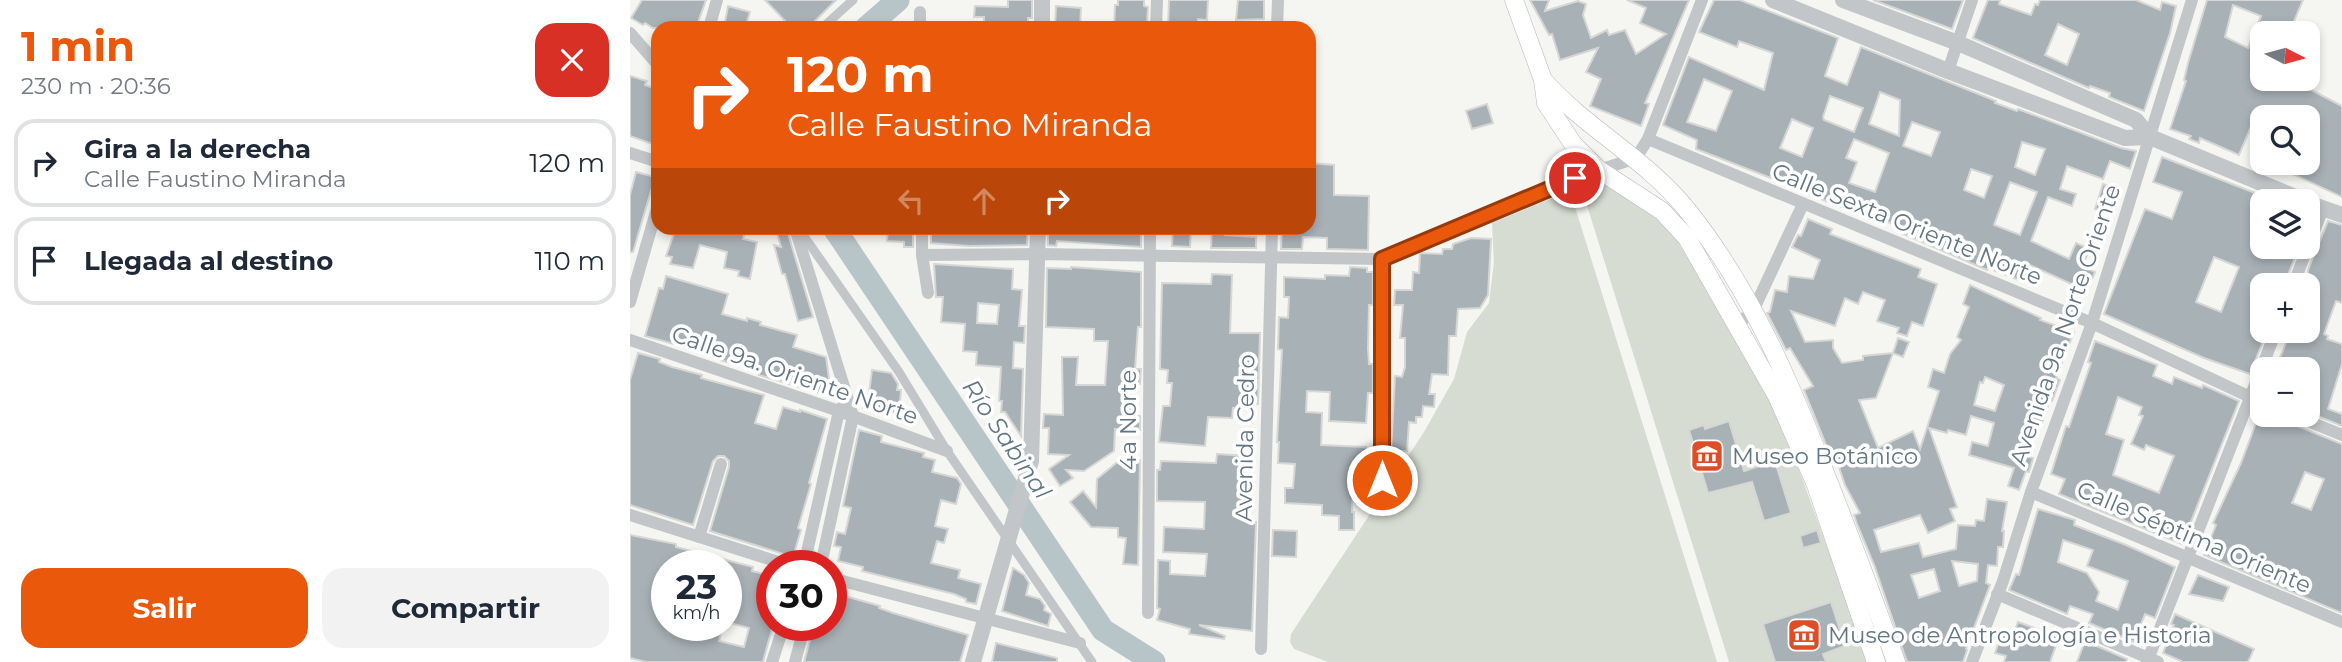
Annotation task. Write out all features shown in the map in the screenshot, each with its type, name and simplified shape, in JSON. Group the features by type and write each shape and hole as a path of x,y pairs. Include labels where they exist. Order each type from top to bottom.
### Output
{"main road":[{"path":"1514,0 1543,80 1546,103 1573,144 1600,170 1662,211 1687,238 1738,324 1786,394 1876,662"},
{"path":"1543,80 1564,103 1636,158 1687,209 1716,249 1753,310 1786,394 1864,570 1896,662"}],"street":[{"path":"711,21 716,0"},
{"path":"830,21 853,0"},
{"path":"1042,0 1042,21"},
{"path":"1156,21 1157,0"},
{"path":"1277,21 1278,0"},
{"path":"922,255 1382,259 1600,170 1636,158 1648,139 1702,0"},
{"path":"1773,0 1948,71 2125,138 2150,136"},
{"path":"1843,0 1958,43 2136,120 2150,136 2276,189"},
{"path":"1948,71 1972,0"},
{"name":"Avenida 9a. Norte Oriente","path":"1972,662 2092,323 2192,0"},
{"path":"920,12 920,21"},
{"path":"630,33 651,57"},
{"name":"Calle Sexta Oriente Norte","path":"1648,139 2092,323 2250,397"},
{"path":"630,153 651,160"},
{"path":"1738,324 1753,310 1803,204"},
{"path":"2320,207 2342,215"},
{"path":"630,302 651,229"},
{"path":"798,235 853,416 824,550"},
{"path":"801,235 899,372 947,451 1010,537 1092,662"},
{"path":"922,235 928,293"},
{"path":"973,662 1030,467 1038,235"},
{"name":"4a Norte","path":"1148,612 1150,235"},
{"name":"Avenida Cedro","path":"1261,649 1272,235"},
{"path":"1382,259 1382,480"},
{"name":"Calle 9a. Oriente Norte","path":"630,340 947,451"},
{"path":"807,550 839,411 848,400"},
{"path":"1997,594 2151,661 2186,557 2250,415"},
{"path":"2320,426 2342,435"},
{"path":"699,537 721,464"},
{"name":"Calle Séptima Oriente","path":"2031,492 2342,622"},
{"path":"630,515 756,555"},
{"path":"847,582 1080,643"},
{"path":"772,662 779,641"},
{"path":"795,662 801,641"}],"shaded area":[{"path":"1600,176 1670,229 1771,393 1869,662 1729,662 1581,186"},
{"path":"1570,191 1717,662 1328,662 1294,649 1290,642 1291,634 1424,432 1454,379 1467,332 1489,303 1494,262 1492,223"}],"building":[{"path":"642,0 706,0 698,21 651,21 651,27 631,18"},
{"path":"765,0 836,0 815,21 785,21"},
{"path":"1008,0 1032,0 1032,18 1028,18 1028,21 984,21 984,17 974,17 975,6 1008,7"},
{"path":"1118,0 1144,0 1144,6 1148,7 1147,21 1114,21 1115,5 1118,5"},
{"path":"1169,0 1208,0 1207,20 1168,21"},
{"path":"1238,0 1264,0 1264,19 1236,20"},
{"path":"1530,0 1549,0 1545,11 1578,1 1586,4 1583,15 1591,38 1607,30 1609,35 1625,30 1636,54 1666,34 1640,23 1646,8 1627,0 1689,0 1645,103 1649,104 1641,126 1590,106 1601,79 1586,72 1598,48 1560,60 1552,34 1549,35"},
{"path":"1714,0 1740,0 1838,38 1825,76 1847,85 1861,47 1996,101 1995,103 2136,151 2130,169 2110,161 2103,179 2067,166 2060,189 2076,194 2072,206 2048,197 2031,241 2069,259 2076,243 2090,249 2082,266 2095,272 2089,286 2082,283 2080,288 2030,265 2024,282 1988,268 1987,270 1901,233 1903,227 1816,197 1800,188 1801,186 1778,176 1776,180 1696,149 1697,140 1663,125 1689,57 1764,90 1773,53 1739,41 1737,47 1699,32","holes":["1704,79 1732,91 1716,131 1687,122","1880,92 1900,100 1899,136 1869,124","1830,96 1863,108 1854,132 1824,120","1792,119 1813,128 1802,157 1780,148","1912,122 1940,132 1931,156 1903,146","1854,139 1889,153 1875,192 1849,183 1857,162 1846,158","2022,142 2045,149 2035,175 2015,167","1971,169 1992,176 1984,198 1964,190","2010,182 2037,192 2020,235 1994,225"]},
{"path":"1873,0 1963,0 1952,29"},
{"path":"1988,0 2000,0 1999,4 2031,15 2035,4 2038,5 2040,0 2136,0 2160,10 2162,2 2176,6 2170,33 2144,111 2109,97 2110,93 2090,86 2089,88 1973,38","holes":["2058,24 2079,34 2067,65 2045,55"]},
{"path":"2207,0 2303,0 2294,21 2259,21 2261,16 2233,5 2225,37 2248,48 2250,43 2250,91 2313,91 2342,106 2342,197 2295,175 2320,175 2320,105 2250,105 2250,129 2239,155 2200,138 2199,143 2189,139 2191,136 2170,129 2186,81 2184,80"},
{"path":"728,6 750,12 747,21 725,21"},
{"path":"1056,6 1081,8 1080,21 1055,21"},
{"path":"630,76 647,81 645,85 651,87 651,144 630,136"},
{"path":"1487,104 1493,123 1472,129 1466,111"},
{"path":"2162,157 2250,191 2250,259 2294,259 2289,273 2250,273 2250,343 2262,343 2257,357 2250,357 2250,374 2204,358 2104,314 2145,209 2172,219 2182,192 2153,182","holes":["2214,257 2239,267 2221,312 2196,302"]},
{"path":"1316,164 1334,165 1334,195 1369,196 1368,250 1327,249 1327,238 1303,237 1302,249 1281,249 1282,235 1316,235"},
{"path":"636,172 651,176 651,191 633,252 630,252 630,195"},
{"path":"2103,184 2121,191 2113,215 2095,209"},
{"path":"1808,219 1832,229 1830,234 1921,269 1918,277 1937,284 1923,326 1912,322 1907,336 1897,333 1899,328 1877,321 1885,300 1863,292 1858,304 1845,298 1835,326 1791,311 1805,342 1833,340 1833,348 1842,363 1863,360 1863,356 1893,353 1876,398 1859,400 1878,448 1913,431 1920,449 1939,391 1928,387 1933,369 1944,373 1950,354 1961,340 1957,337 1969,307 1963,304 1970,285 2041,318 2040,320 2074,332 2056,378 2060,380 2052,401 2050,400 2042,423 2038,422 2034,435 2030,434 2024,456 2033,458 2019,490 2008,486 2014,468 1969,455 1972,442 1988,446 1994,423 1971,416 1966,435 1929,428 1957,507 1950,509 1955,521 1928,533 1920,515 1874,530 1881,552 1919,543 1923,557 1956,549 1958,525 1975,526 1976,520 1984,521 1987,499 2007,502 2002,531 2003,547 1998,547 1997,566 1988,565 1986,583 1990,585 1963,662 1907,662 1875,567 1854,515 1860,513 1845,485 1837,461 1833,462 1804,390 1813,386 1790,348 1786,350 1767,313 1770,312 1775,290 1787,292 1789,276 1813,279 1820,260 1792,247 1798,235 1801,236","holes":["1985,377 2004,385 1995,411 1974,405 1980,382 1983,383","1952,561 1978,564 1977,581 1959,586","1934,569 1940,591 1919,598 1911,575"]},
{"path":"2328,221 2342,225 2342,303 2336,301 2324,334 2328,336 2327,339 2342,344 2342,364 2328,409 2342,414 2342,426 2320,417 2320,357 2280,357 2286,343 2320,343 2320,273 2308,273 2308,270 2312,259 2320,259 2320,241"},
{"path":"674,235 744,235 743,239 757,242 750,279 738,276 739,271 724,268 727,252 700,245 693,268 670,264 672,257 666,256"},
{"path":"778,235 788,235 813,317 798,321 774,245 781,247"},
{"path":"887,235 913,235 913,247 904,247 904,242 887,241"},
{"path":"931,235 1028,235 1027,245 969,246 931,243"},
{"path":"1048,235 1141,235 1141,247 1057,241 1056,246 1048,245"},
{"path":"1173,235 1191,235 1190,247 1172,246"},
{"path":"1212,235 1256,237 1256,248 1211,248"},
{"path":"1471,238 1491,239 1488,295 1480,308 1458,309 1456,336 1449,336 1448,375 1432,374 1429,394 1435,394 1434,407 1423,406 1422,417 1416,417 1416,423 1409,422 1407,451 1391,451 1395,376 1402,377 1405,367 1405,338 1400,338 1403,305 1394,305 1395,290 1412,290 1413,272 1419,273 1420,253 1442,254 1443,249 1452,249 1453,244"},
{"path":"934,264 1013,269 1012,289 1022,290 1019,326 1025,326 1024,343 1014,342 1013,368 1023,369 1021,436 1005,412 1001,412 1001,367 976,365 977,352 963,351 965,324 941,322 943,297 936,297","holes":["978,303 999,305 997,324 977,323"]},
{"path":"1350,267 1367,268 1367,272 1373,272 1373,305 1369,305 1368,348 1369,364 1373,364 1373,393 1368,393 1366,423 1329,421 1330,392 1307,391 1306,412 1322,413 1321,445 1366,447 1364,485 1353,485 1354,530 1339,530 1339,516 1322,515 1322,505 1285,503 1285,488 1293,488 1295,464 1278,463 1282,350 1278,349 1279,317 1288,318 1289,297 1284,297 1284,277 1325,279 1325,275 1349,276"},
{"path":"1047,268 1141,272 1141,327 1138,327 1135,369 1141,369 1140,384 1127,383 1126,405 1130,405 1129,416 1140,416 1140,430 1115,429 1114,451 1084,471 1066,470 1073,478 1060,486 1049,469 1069,455 1048,454 1049,428 1043,428 1044,414 1063,415 1062,357 1078,357 1076,385 1105,385 1108,341 1094,341 1094,329 1046,327"},
{"path":"1212,274 1232,275 1230,333 1260,333 1258,404 1239,403 1239,408 1233,408 1232,418 1208,417 1205,446 1159,442 1163,406 1170,406 1172,383 1167,383 1168,370 1160,369 1162,283 1211,284"},
{"path":"666,276 728,294 722,314 747,321 747,318 761,322 760,325 797,335 793,347 826,357 830,386 827,395 759,375 761,367 735,360 734,364 720,360 721,357 645,336 659,288 663,289"},
{"path":"1898,338 1909,342 1903,357 1893,353"},
{"path":"2095,341 2157,365 2153,376 2172,384 2174,377 2202,388 2203,385 2239,401 2182,544 2059,494 2065,479 2051,474 2066,426 2069,427 2091,363 2088,362","holes":["2118,397 2142,407 2139,415 2143,416 2131,444 2144,450 2146,445 2174,456 2159,493 2113,475 2124,440 2106,434"]},
{"path":"638,353 660,359 659,362 672,367 702,375 701,378 764,395 755,423 776,429 783,407 827,419 798,528 801,530 795,550 771,550 710,531 729,467 729,461 724,456 718,456 713,461 693,525 630,505 630,380"},
{"path":"872,370 891,373 893,376 898,384 897,390 901,390 899,413 863,408 865,394 869,394"},
{"path":"1729,421 1744,471 1775,461 1791,513 1764,521 1752,482 1708,493 1689,430 1704,425 1705,429"},
{"path":"2254,427 2300,427 2342,444 2342,613 2204,555 2216,525 2213,523","holes":["2305,472 2324,479 2311,510 2292,503"]},
{"path":"859,430 882,436 881,442 924,453 923,457 935,460 932,472 957,478 961,484 956,504 941,500 935,526 948,529 944,543 937,541 931,563 960,570 958,578 981,584 976,604 966,602 966,599 954,594 862,571 863,567 847,563 847,550 834,546 837,532 845,534 851,508 843,506"},
{"path":"1217,454 1247,456 1246,476 1250,476 1248,522 1256,522 1252,631 1199,625 1225,636 1224,639 1189,634 1190,629 1157,620 1160,609 1157,608 1158,560 1170,561 1170,574 1205,576 1207,554 1163,552 1164,527 1204,529 1205,502 1157,501 1157,470 1160,470 1161,461 1216,463"},
{"path":"1121,459 1140,460 1138,565 1123,564 1126,538 1118,537 1118,528 1091,527 1070,502 1083,491 1096,507 1097,479"},
{"path":"2038,509 2075,520 2074,525 2175,567 2155,618 2145,614 2134,642 2089,623 2093,614 2070,606 2067,614 2009,590 2016,574 2019,575","holes":["2063,540 2093,550 2087,566 2128,581 2118,610 2096,601 2099,592 2087,573 2058,562"]},
{"path":"1273,530 1297,531 1296,557 1272,556"},
{"path":"1817,530 1821,543 1803,548 1800,536"},
{"path":"630,535 676,544 676,547 688,550 651,550 651,641 719,641 744,647 749,628 742,626 742,564 753,567 752,571 756,572 756,641 769,641 763,662 646,662 630,658"},
{"path":"1013,568 1024,575 1029,583 1026,595 1040,599 1045,606 1044,610 1051,614 1048,626 1002,611"},
{"path":"2198,575 2229,587 2223,601 2189,594"},
{"path":"847,597 968,635 960,662 804,662 810,641 847,641"},
{"name":"Museo de Antropología e Historia","path":"1831,602 1845,646 1823,654 1826,662 1775,662 1763,624"},
{"path":"2175,614 2254,649 2248,662 2183,662 2163,653 2174,625 2171,624"},
{"path":"2018,622 2059,637 2050,662 2004,662 2006,656 1995,653 2003,631 2013,635"},
{"path":"2085,641 2127,659 2126,662 2077,662"},
{"path":"996,643 1057,658 1057,662 992,662"}],"waterway":[{"name":"Río Sabinal","path":"874,21 898,0"},
{"name":"Río Sabinal","path":"839,235 1103,630 1154,662"}],"place":[{"name":"Museo Botánico","path":"1707,456"},
{"name":"Museo de Antropología e Historia","path":"1804,635"}],"route":[{"path":"1382,480 1382,259 1575,178"}]}
